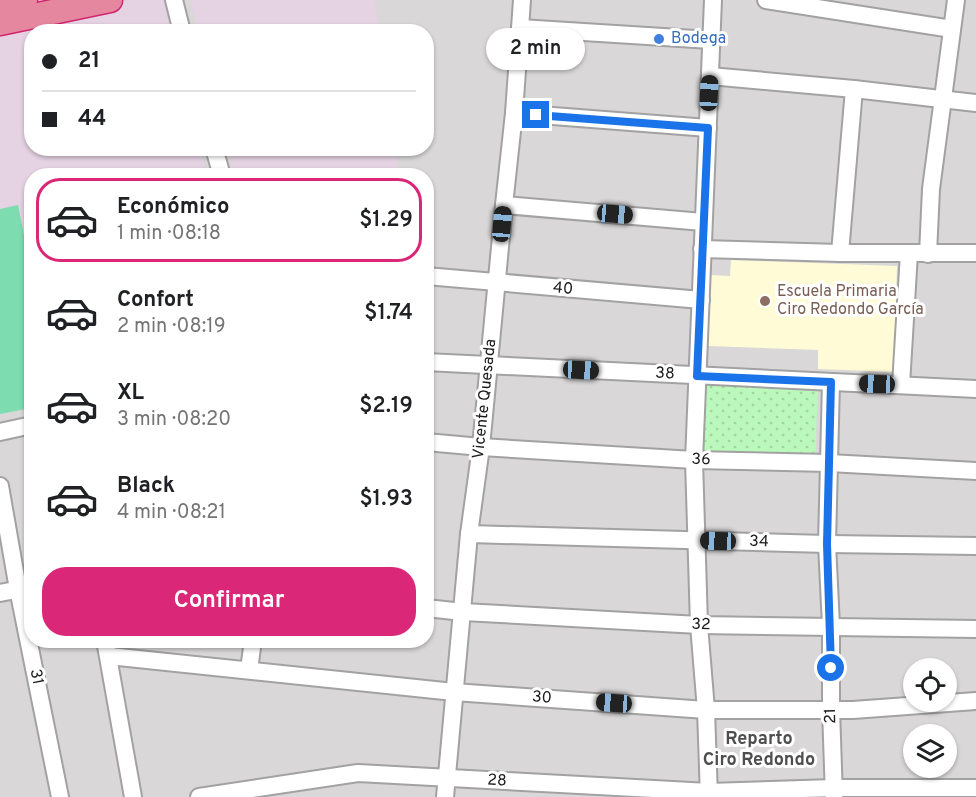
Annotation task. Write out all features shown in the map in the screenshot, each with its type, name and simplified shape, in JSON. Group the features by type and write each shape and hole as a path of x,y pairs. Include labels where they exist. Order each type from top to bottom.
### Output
{"highway":[{"path":"0,5 25,0"},
{"path":"0,23 110,0"}],"street":[{"path":"174,0 180,24"},
{"name":"Vicente Quesada","path":"445,797 469,534 481,447 514,113 522,0"},
{"path":"709,794 706,710 699,625 694,460 713,0"},
{"path":"766,0 952,29"},
{"path":"928,254 931,189 956,0"},
{"path":"520,28 711,40"},
{"path":"710,76 976,103"},
{"path":"840,253 854,89"},
{"path":"514,113 708,128"},
{"path":"504,205 703,222"},
{"path":"702,249 840,253 976,253"},
{"path":"901,385 909,253"},
{"name":"40","path":"434,277 701,300"},
{"name":"38","path":"434,363 976,389"},
{"name":"21","path":"831,382 827,544 834,793"},
{"path":"0,432 24,427"},
{"name":"36","path":"434,442 481,447 694,460 829,463 976,471"},
{"name":"31","path":"0,486 24,584"},
{"name":"34","path":"469,534 976,546"},
{"path":"0,593 24,588"},
{"name":"32","path":"434,609 699,625 976,629"},
{"name":"31","path":"35,648 60,797"},
{"path":"107,648 134,797"},
{"name":"30","path":"107,648 249,670 454,692 706,710 853,710 976,701"},
{"path":"249,670 252,648"},
{"name":"28","path":"200,797 358,774 709,794 834,793 976,788"}],"shaded area":[{"path":"0,0 976,0 976,797 0,797"},
{"path":"131,0 167,0 172,24 24,24 24,156 202,156 204,168 24,168 23,226 18,205 0,209 0,28"},
{"path":"190,0 375,0 378,24 196,24"},
{"path":"229,156 396,156 398,168 232,168"},
{"path":"731,260 897,266 894,372 818,369 818,350 708,346 710,275 730,276"}],"green space":[{"path":"18,205 24,235 24,409 0,414 0,209"},
{"path":"702,384 818,389 815,460 699,455"}],"place":[{"name":"Bodega","path":"659,39"},
{"name":"Escuela Primaria Ciro Redondo García","path":"765,301"}],"district":[{"name":"Reparto Ciro Redondo","path":"759,750"}],"route":[{"path":"536,115 708,128 697,376 831,382 827,544 831,668"}]}
